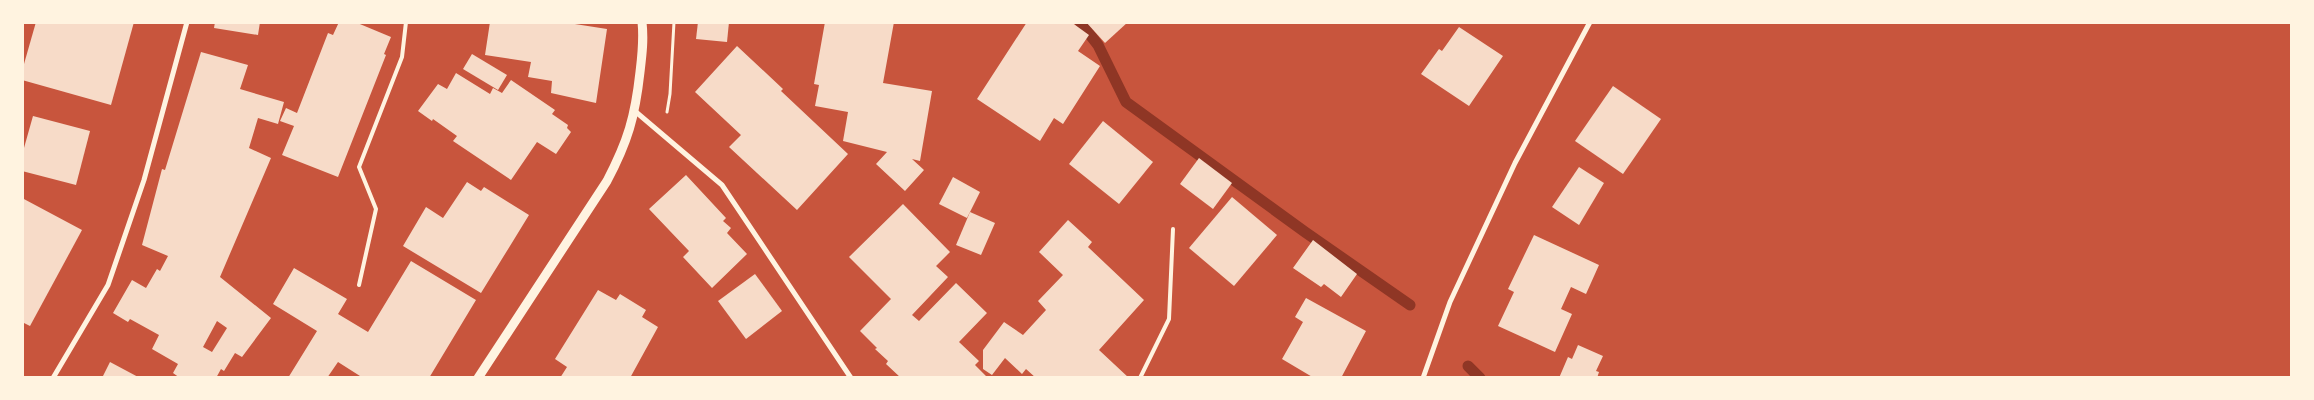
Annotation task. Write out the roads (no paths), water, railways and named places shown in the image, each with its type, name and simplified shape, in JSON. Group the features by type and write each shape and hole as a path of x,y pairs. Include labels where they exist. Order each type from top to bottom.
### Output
{"street":[{"path":"53,378 108,285 144,180 186,22"},
{"path":"478,378 607,181 622,152 636,112 644,40 642,22"},
{"path":"1423,378 1450,302 1510,171 1590,22"},
{"path":"636,112 722,185 851,378"}],"lane":[{"path":"359,285 376,209 359,167 402,57 406,22"},
{"path":"1140,378 1169,319 1173,229"}],"waterway":[{"path":"1080,22 1098,45 1126,102 1305,232 1410,305"},
{"path":"1468,366 1480,378"}]}
